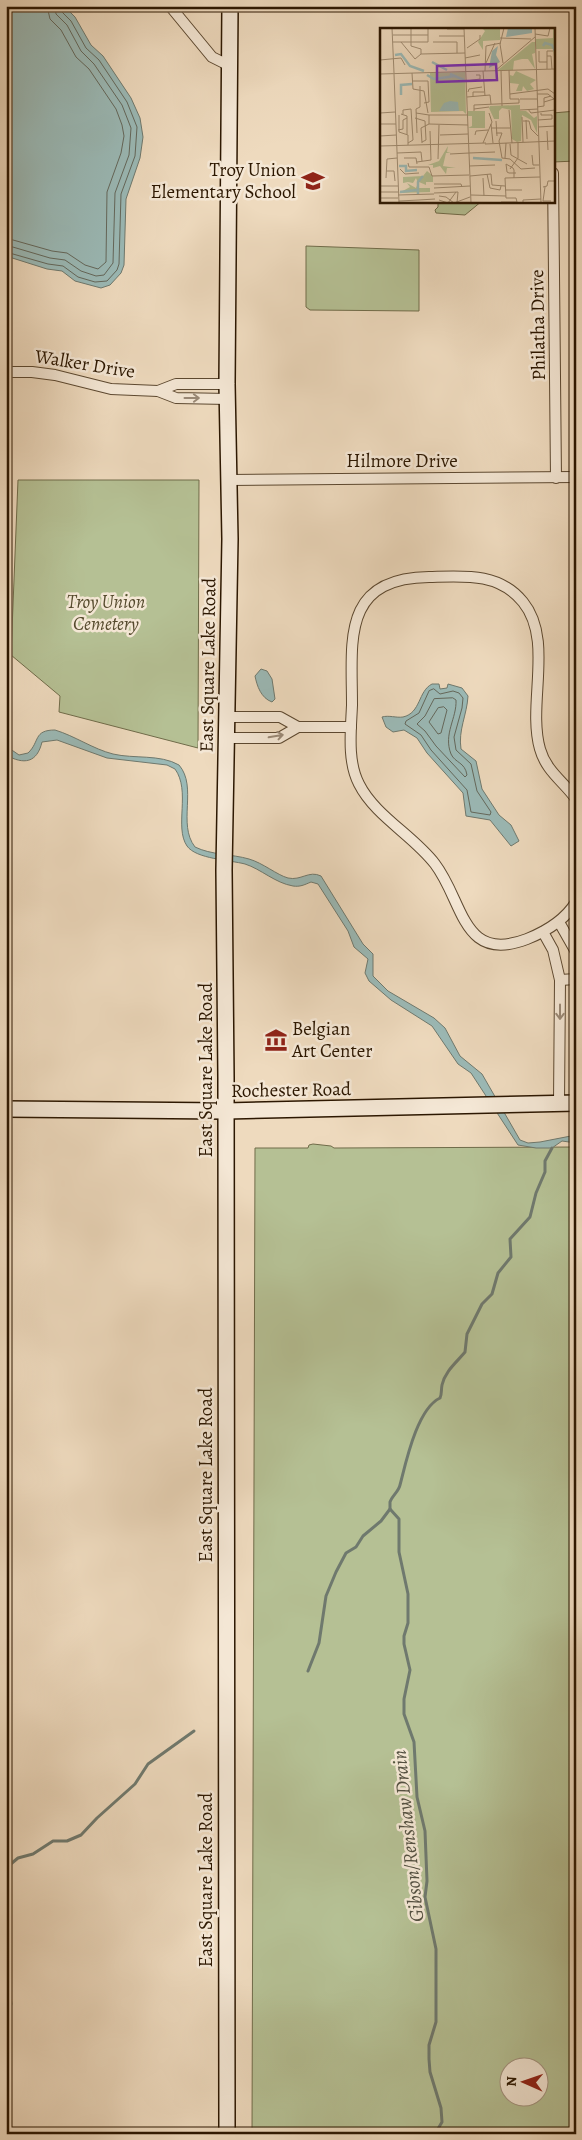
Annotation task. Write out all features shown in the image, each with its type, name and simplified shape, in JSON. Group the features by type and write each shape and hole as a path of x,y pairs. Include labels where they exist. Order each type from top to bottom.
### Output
{"main road":[{"name":"East Square Lake Road","path":"226,2134 226,1111 224,870 228,717 230,6"},
{"name":"Rochester Road","path":"6,1109 226,1111 576,1103"}],"street":[{"path":"170,6 212,57 230,66"},
{"name":"Philatha Drive","path":"553,202 556,478"},
{"name":"Walker Drive","path":"6,372 32,372 55,375 111,389 158,392 176,398 228,391"},
{"name":"Walker Drive","path":"158,392 176,384 228,391"},
{"name":"Hilmore Drive","path":"229,480 576,478"},
{"path":"576,799 547,766 539,748 537,730 537,639 530,612 518,597 499,582 476,577 409,578 390,582 367,599 357,615 352,633 353,765 358,783 363,792 434,862 449,886 464,922 471,932 483,940 496,945 518,942 543,932 559,922 576,902"},
{"path":"228,717 280,717 298,727 352,727"},
{"path":"227,738 279,738 298,727"},
{"path":"559,922 576,952"},
{"path":"543,932 553,950 560,980 559,1104"},
{"path":"560,980 576,979"}],"green space":[{"path":"576,111 576,161 554,162 554,113"},
{"path":"438,202 481,202 465,215 436,213 435,210 438,207"},
{"path":"306,246 419,250 419,311 310,310 306,307"},
{"name":"Troy Union Cemetery","path":"18,480 199,480 198,748 59,712 60,696 11,655"},
{"path":"313,1144 334,1148 576,1147 576,2134 252,2134 255,1148 308,1148 309,1145"}],"water":[{"path":"6,6 64,6 75,17 91,45 103,56 131,98 140,118 143,137 140,158 126,199 124,265 121,273 110,285 101,288 75,281 62,271 47,269 6,256"},
{"path":"261,669 267,671 272,679 275,699 272,702 262,695 257,684 255,676"},
{"path":"432,684 439,684 440,689 447,688 448,684 462,688 468,696 460,742 461,749 476,761 482,789 499,815 511,825 519,841 511,846 490,820 466,816 463,793 427,753 417,738 404,730 393,732 386,727 382,717 403,717 409,715 416,707 427,687"},
{"path":"55,730 113,754 164,759 179,765 187,784 188,828 190,838 195,847 208,852 249,859 288,878 293,879 313,874 321,876 363,944 373,954 373,976 388,991 434,1018 445,1028 460,1056 482,1074 520,1140 528,1143 540,1142 576,1135 576,1143 562,1141 552,1148 518,1145 471,1073 458,1064 432,1026 391,1000 369,981 365,973 368,959 354,947 348,931 318,884 311,882 293,886 274,879 245,864 205,856 191,850 183,838 182,788 180,778 175,769 167,765 107,758 57,740 42,742 37,754 29,760 19,760 6,755 6,746 19,755 28,753 40,734"}],"waterway":[{"path":"308,1671 319,1643 326,1596 336,1572 346,1553 356,1547 363,1536 381,1521 390,1509 390,1502 399,1487 409,1450 419,1424 432,1404 440,1398 446,1375 465,1352 467,1334 482,1304 492,1294 498,1273 511,1257 510,1239 530,1217 536,1193 545,1172 545,1161 552,1148"},
{"name":"Gibson/Renshaw Drain","path":"390,1509 399,1519 399,1552 408,1594 408,1623 404,1644 410,1670 404,1699 404,1714 414,1742 417,1797 425,1831 427,1881 425,1897 436,1949 436,2022 429,2045 429,2059 430,2072 441,2108 442,2122 435,2134"},
{"path":"6,1868 18,1858 33,1854 53,1841 67,1841 81,1835 135,1784 148,1764 194,1731"},
{"path":"6,1919 10,1941 9,1991 11,2004 6,2017"}],"place":[{"name":"Troy Union Elementary School","path":"313,181"},
{"name":"Belgian Art Center","path":"276,1040"}]}
